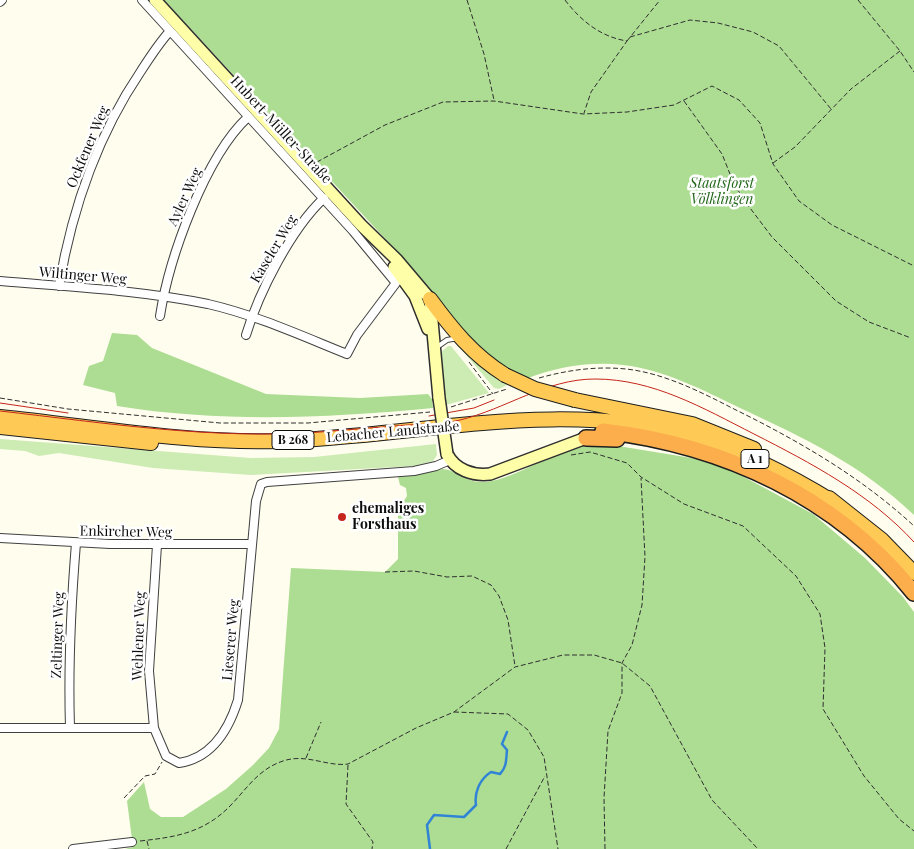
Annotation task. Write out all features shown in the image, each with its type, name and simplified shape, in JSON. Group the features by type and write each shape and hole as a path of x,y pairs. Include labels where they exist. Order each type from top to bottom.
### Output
{"highway":[{"path":"430,300 460,338 482,360 505,375 535,389 575,400 692,424 728,437 791,470 836,503"},
{"name":"Lebacher Landstraße","path":"0,417 247,442 301,440 509,421 587,421 667,430"},
{"name":"Lebacher Landstraße","path":"0,427 247,451 318,448 510,431 603,431"},
{"name":"A 1","path":"667,430 749,456 787,474 836,503 882,540 914,573"},
{"name":"B 268","path":"603,431 645,437"},
{"path":"586,438 627,440 645,437"},
{"name":"A 1","path":"645,437 723,457 786,486 820,508 863,540 882,556 914,593"}],"main road":[{"name":"Hubert-Müller-Straße","path":"155,0 361,225 397,260 430,300 439,398 448,457"},
{"name":"Hubert-Müller-Straße","path":"361,225 423,311 434,350"},
{"path":"448,457 470,473 490,474 586,438"}],"street":[{"name":"Hubert-Müller-Straße","path":"142,0 399,279"},
{"name":"Ockfener Weg","path":"59,286 80,198 102,138 125,94 170,30"},
{"name":"Ayler Weg","path":"163,297 177,247 200,192 238,127 248,117"},
{"name":"Kaseler Weg","path":"252,317 267,283 285,251 303,223 324,198"},
{"name":"Wiltinger Weg","path":"0,281 108,289 209,305 252,317 348,354 357,335 399,279"},
{"path":"160,316 163,297"},
{"path":"246,335 252,317"},
{"name":"Lieserer Weg","path":"168,757 179,763 200,756 218,741 233,717 238,700 258,488 267,482 414,471 436,466 448,457"},
{"name":"Enkircher Weg","path":"0,538 76,543 157,545 252,544"},
{"name":"Zeltinger Weg","path":"70,727 68,665 70,604 76,543"},
{"name":"Wehlener Weg","path":"154,728 149,671 157,545"},
{"path":"0,728 154,728 168,757"},
{"path":"73,849 132,842"}],"lane":[{"path":"434,350 446,340 460,338"}],"path":[{"path":"467,0 484,54 494,101"},
{"path":"565,0 575,14 609,38 627,41"},
{"path":"583,114 591,92 627,41 660,0"},
{"path":"858,0 900,50 914,72"},
{"path":"630,37 690,20 718,23 753,32 779,46 831,110"},
{"path":"773,164 795,147 851,89 900,50"},
{"path":"309,168 328,154 385,126 443,102 494,101 583,114 627,112 674,105 712,86 738,100 760,123 773,164 799,201 832,225 914,266"},
{"path":"684,100 722,154 734,184 772,238 836,300 869,322 911,338"},
{"path":"468,362 493,394"},
{"path":"563,456 590,452 610,456 627,463 641,477 684,504 743,526 796,576 820,614 824,648 823,709 864,776 899,819 914,832"},
{"path":"605,849 604,798 608,731 622,693 622,663 632,645 642,605 645,558 641,477"},
{"path":"385,572 414,571 447,577 472,576 491,585 499,596 508,620 515,667"},
{"path":"132,842 180,836 210,822 230,806 262,770 285,760 306,758 340,765 348,764 416,728 454,712 515,667 563,655 594,655 622,663 650,686 712,800 758,849"},
{"path":"454,712 508,714 528,730 544,758 558,849"},
{"path":"306,758 320,722"},
{"path":"124,798 145,776 155,774 159,764 168,757"},
{"path":"348,764 346,804 373,842 372,849"},
{"path":"506,849 546,775"},
{"path":"146,840 149,849"}],"green space":[{"name":"Staatsforst Völklingen","path":"164,0 914,0 914,515 874,481 832,454 712,394 669,376 623,365 598,364 561,368 526,379 481,352 389,243"},
{"path":"112,333 137,335 152,348 266,394 360,398 428,394 432,399 433,408 314,416 235,417 196,415 117,406 115,393 83,385 89,366 103,361"},
{"path":"456,343 509,384 499,389 494,388"},
{"path":"448,346 451,346 489,393 446,405 440,353"},
{"path":"0,439 251,458 314,457 436,444 437,455 433,461 414,466 251,475 153,468 59,453 39,456 25,451 0,449"},
{"path":"612,445 716,462 813,514 865,558 903,597 914,612 914,849 125,849 133,847 127,801 144,782 150,809 161,817 183,817 226,789 269,748 279,729 291,568 385,572 398,559 398,510 407,496 406,488 400,485 398,477 443,469 474,481 490,481 515,474 553,455 577,446"}],"waterway":[{"path":"430,849 427,825 434,815 464,817 476,805 477,791 484,778 491,772 500,774 504,769 507,750 502,744 507,732"}],"tram line":[{"path":"0,411 200,432 240,434 320,432 434,424 460,420 560,384 577,380 616,380 657,390 697,405 797,456 859,494 897,525 914,542"},
{"path":"429,416 474,408 494,400"},
{"path":"0,403 68,413"}],"place":[{"name":"ehemaliges Forsthaus","path":"342,517"}]}
